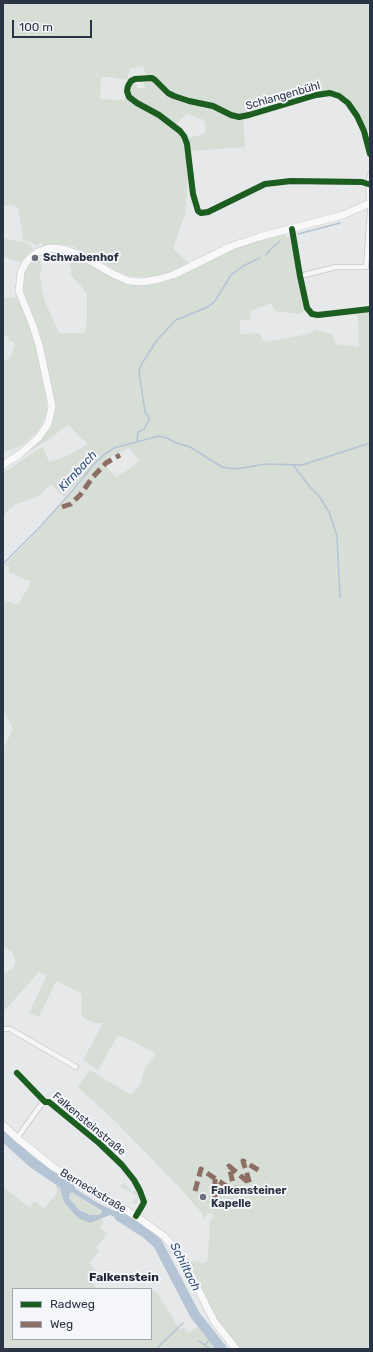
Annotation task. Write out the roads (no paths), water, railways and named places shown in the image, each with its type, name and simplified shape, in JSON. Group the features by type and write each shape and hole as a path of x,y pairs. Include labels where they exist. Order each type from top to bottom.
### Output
{"main road":[{"path":"3,465 20,454 38,438 48,424 52,406 39,345 19,291 25,264 38,252 49,248 64,249 78,254 113,274 128,280 143,282 173,275 232,246 343,215 370,205"},
{"name":"Berneckstraße","path":"3,1125 53,1167 136,1216 165,1237 182,1257 214,1321 236,1349"}],"street":[{"name":"Schlangenbühl","path":"368,184 362,182 291,181 265,184 208,212 201,213 198,211 193,194 187,144 184,136 180,131 159,115 137,104 129,97 127,90 128,86 131,81 135,79 152,78 168,93 174,96 188,101 213,106 238,117 316,94 330,93 339,96 348,103 357,116 364,131 370,154"},
{"path":"370,175 368,184 370,205"},
{"path":"300,276 336,267 366,267 370,213"},
{"path":"292,229 307,308 312,314 318,315 370,309"},
{"path":"3,1029 10,1029 76,1067"},
{"name":"Falkensteinstraße","path":"17,1073 46,1102 49,1102 99,1143 134,1180 144,1202 136,1216"},
{"path":"17,1138 40,1106 46,1102"}],"water":[{"path":"60,1179 98,1203 127,1217 129,1221 128,1226 110,1215 90,1223 78,1218 64,1202 60,1188 57,1184","holes":["70,1191 102,1211 100,1215 90,1215 79,1210 69,1198"]}],"waterway":[{"path":"298,234 340,223"},
{"path":"266,255 280,241"},
{"path":"137,441 138,432 144,429 149,420 149,417 145,412 139,372 141,365 157,340 176,320 208,307 215,301 231,275 243,266 260,258"},
{"name":"Kirnbach","path":"3,564 40,527 95,463 114,448 159,436 190,447 222,467 236,469 266,464 302,465 370,443"},
{"path":"293,465 319,496 329,512 337,536 340,598"},
{"name":"Schiltach","path":"3,1136 33,1163 70,1188"},
{"name":"Schiltach","path":"119,1216 147,1234 158,1244 195,1315 222,1349"},
{"path":"156,1349 183,1323"},
{"path":"205,1345 212,1337"},
{"path":"199,1341 210,1349"}],"place":[{"name":"Schwabenhof","path":"35,258"},
{"name":"Falkensteiner Kapelle","path":"203,1197"}],"district":[{"name":"Falkenstein","path":"124,1278"}]}
